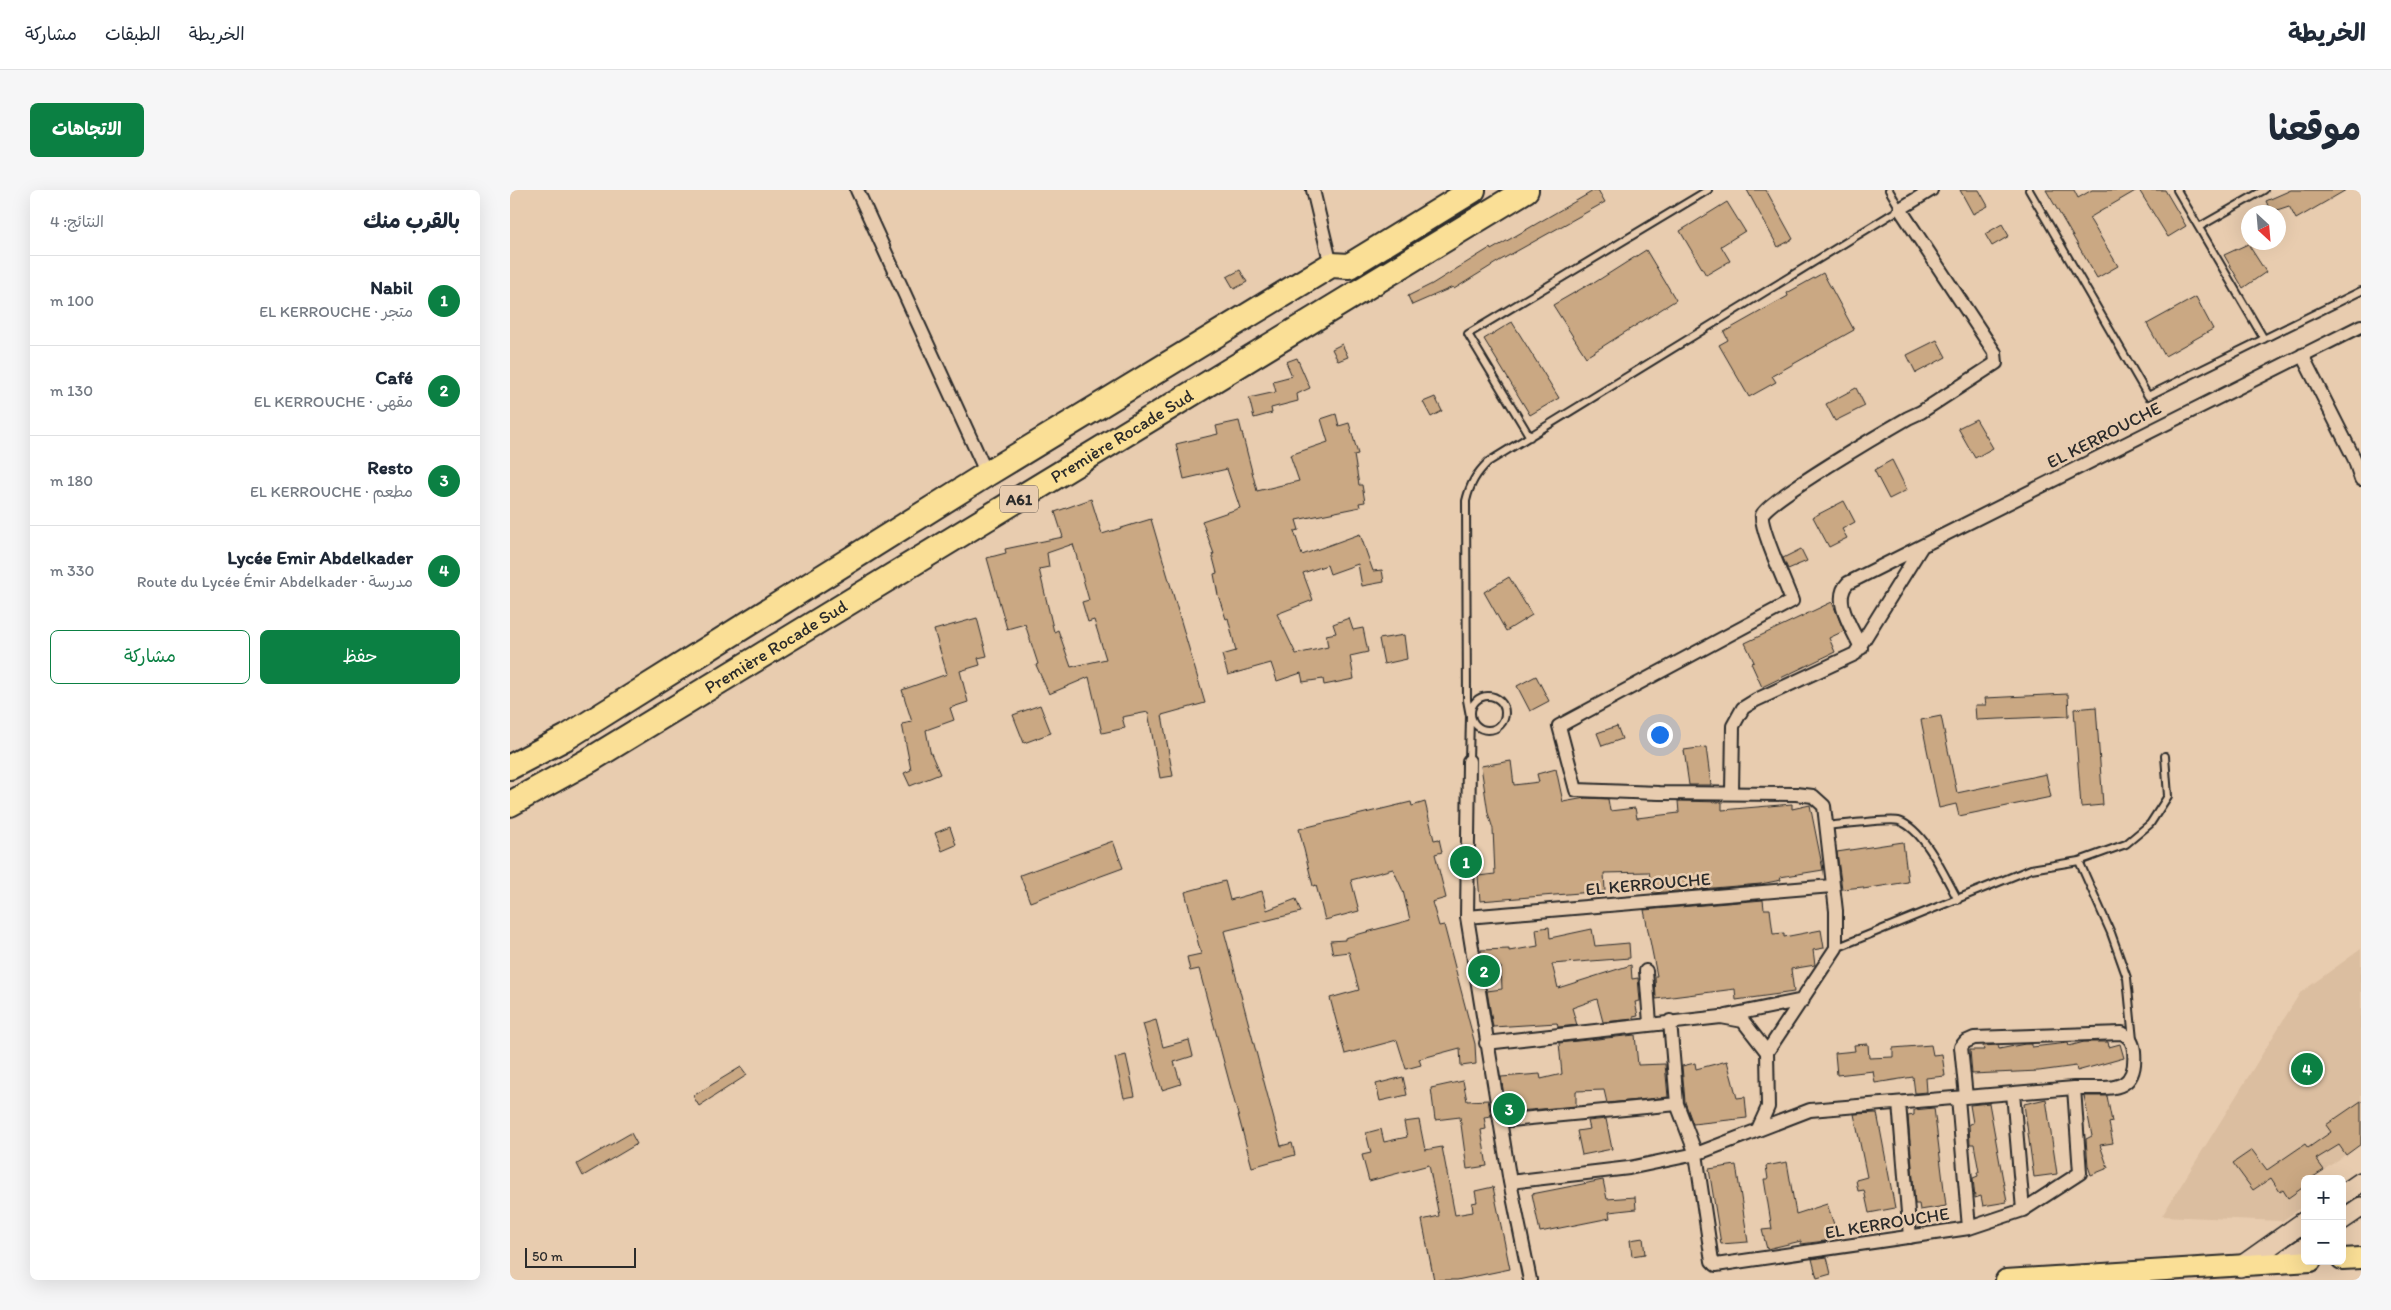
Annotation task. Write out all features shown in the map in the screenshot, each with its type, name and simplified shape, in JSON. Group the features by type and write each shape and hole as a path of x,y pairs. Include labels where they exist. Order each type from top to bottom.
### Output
{"highway":[{"name":"Première Rocade Sud","path":"510,767 567,737 987,474 1331,265 1349,266 1473,190"},
{"name":"Première Rocade Sud","path":"510,804 599,754 1526,190"}],"main road":[{"path":"2346,1259 2361,1258"},
{"path":"2006,1280 2240,1267 2301,1262"}],"street":[{"path":"857,190 987,474"},
{"path":"1313,190 1331,265"},
{"path":"1758,1130 1768,1107 1767,1052 1836,948 1824,806 1813,796 1796,794 1576,790 1559,726 1792,601 1764,529 1762,515 1764,510 1789,491 1908,418 1921,412 1996,363 1996,353 1900,209 1931,190"},
{"name":"EL KERROUCHE","path":"1861,648 1840,600 1842,589 1848,583 2361,326"},
{"path":"2302,355 2354,458 2361,479"},
{"path":"1732,794 1733,726 1743,708 1756,700 1847,659 1861,648 1922,546"},
{"path":"1469,761 1466,917 1510,1182 1530,1280"},
{"name":"EL KERROUCHE","path":"1466,917 1832,886"},
{"path":"1646,971 1650,1023"},
{"path":"1486,1043 1650,1023 1722,1017 1802,1000"},
{"path":"1722,1017 1743,1021 1767,1052"},
{"path":"1670,1021 1677,1104 1696,1154"},
{"path":"1510,1182 1629,1168 1696,1154 1810,1110 1962,1098 2074,1088 2117,1087 2128,1081 2135,1068 2133,1045 2128,1036 2122,1034 1974,1038 1965,1042 1961,1047 1962,1098 1969,1228"},
{"name":"EL KERROUCHE","path":"1696,1154 1712,1261 1716,1265 1969,1228 2023,1210 2080,1174 2074,1088"},
{"path":"2012,1093 2023,1210"},
{"path":"1899,1103 1910,1237"},
{"path":"1500,1121 1677,1104"},
{"path":"2346,1192 2361,1182"},
{"path":"2346,1217 2361,1207"},
{"path":"2240,1267 2301,1224"},
{"path":"2281,1263 2301,1249"}],"lane":[{"path":"1530,437 1468,334 1708,190"},
{"path":"1469,761 1470,716 1472,704 1481,697 1493,696 1502,703 1505,709 1503,721 1494,730 1488,731 1476,727 1470,716 1467,700 1466,501 1469,487 1476,473 1488,462 1900,209 1889,190"},
{"path":"2029,190 2148,396 2361,291"},
{"path":"2177,190 2264,339"},
{"path":"2199,227 2264,190"},
{"path":"1836,948 2031,869 2079,861 2126,844 2150,824 2168,796 2165,756"},
{"path":"1826,826 1897,820 1912,828 1928,848 1958,900"},
{"path":"2079,861 2111,933 2127,978 2133,1045"}],"shaded area":[{"path":"2361,949 2361,1144 2316,1175 2301,1175 2301,1208 2282,1221 2162,1216 2300,993"}],"building":[{"path":"1598,190 1605,202 1499,261 1454,289 1453,287 1412,305 1408,296"},
{"path":"1747,190 1766,190 1793,239 1778,247"},
{"path":"1960,190 1979,190 1988,206 1973,214"},
{"path":"2046,190 2074,190 2078,198 2092,190 2137,190 2089,218 2118,266 2097,278"},
{"path":"2139,190 2165,190 2186,226 2168,237"},
{"path":"2291,190 2346,190 2296,219 2289,206 2268,205 2266,201"},
{"path":"1727,202 1745,231 1721,246 1730,261 1706,275 1680,231"},
{"path":"2002,224 2009,236 1992,246 1985,234"},
{"path":"2241,247 2241,250 2252,250 2266,272 2243,288 2224,255"},
{"path":"1646,250 1676,300 1586,357 1553,305 1594,283"},
{"path":"1240,270 1247,282 1234,289 1227,277"},
{"path":"1823,273 1854,330 1772,376 1776,382 1749,397 1719,345 1728,340 1724,332 1788,296 1787,293"},
{"path":"2196,297 2213,329 2165,356 2147,324"},
{"path":"1512,322 1559,398 1530,415 1484,339"},
{"path":"1937,340 1946,357 1916,373 1907,355"},
{"path":"1342,344 1348,357 1338,361 1332,349"},
{"path":"1297,358 1310,388 1297,394 1298,401 1271,408 1272,413 1254,418 1249,398 1276,392 1273,381 1292,376 1286,362"},
{"path":"1856,388 1865,406 1835,421 1826,404"},
{"path":"1435,397 1442,411 1431,417 1423,402"},
{"path":"1336,414 1339,426 1349,423 1358,454 1354,455 1359,485 1362,485 1365,502 1359,503 1360,507 1296,520 1299,530 1294,531 1302,555 1360,534 1373,571 1382,570 1384,582 1362,586 1358,564 1330,574 1327,565 1303,573 1313,600 1277,614 1296,654 1328,647 1326,635 1336,633 1333,624 1349,618 1353,630 1363,628 1368,652 1350,656 1354,679 1324,685 1323,679 1303,682 1301,673 1277,681 1271,663 1228,675 1222,655 1236,651 1228,618 1226,619 1218,595 1214,574 1217,573 1212,554 1214,554 1202,521 1240,508 1227,469 1184,479 1176,444 1218,434 1216,426 1239,421 1257,491 1299,481 1290,455 1328,442 1321,419"},
{"path":"1976,419 1993,448 1975,458 1958,428"},
{"path":"1892,460 1907,490 1889,499 1874,470"},
{"path":"1091,499 1102,534 1151,519 1205,703 1162,715 1173,776 1160,778 1148,712 1122,717 1125,728 1102,733 1089,677 1049,694 1036,665 1038,664 1025,624 1007,629 987,558 1006,553 1005,549 1063,537 1055,512","holes":["1073,544 1089,600 1082,602 1088,622 1094,620 1106,659 1071,667 1058,630 1054,632 1039,569 1049,567 1047,553"]},
{"path":"1844,501 1855,522 1842,529 1847,538 1829,547 1813,517"},
{"path":"1801,549 1807,561 1788,569 1783,558"},
{"path":"1509,577 1532,615 1506,631 1484,592"},
{"path":"1832,602 1844,631 1829,638 1835,652 1762,687 1751,663 1754,662 1745,643"},
{"path":"977,618 987,656 978,658 980,665 960,671 968,702 950,708 954,720 926,730 930,751 940,774 910,786 904,773 911,770 902,724 912,722 902,690 947,674 934,630"},
{"path":"1404,635 1407,659 1384,664 1379,639"},
{"path":"1536,676 1549,701 1530,711 1517,686"},
{"path":"2068,694 2069,716 1976,720 1975,705 1986,705 1985,698"},
{"path":"1040,705 1051,733 1024,743 1013,715"},
{"path":"2096,707 2103,805 2081,807 2074,709"},
{"path":"1941,716 1957,793 2046,774 2051,797 1959,816 1956,804 1939,808 1921,720"},
{"path":"1617,726 1622,739 1602,746 1597,733"},
{"path":"1706,747 1711,785 1689,785 1684,750"},
{"path":"1511,761 1514,785 1539,782 1537,774 1556,769 1563,802 1585,798 1608,799 1610,811 1635,808 1637,818 1679,813 1678,801 1722,802 1722,810 1792,804 1792,809 1810,805 1823,870 1780,877 1781,880 1761,884 1653,893 1649,872 1604,873 1605,891 1480,901 1478,876 1495,874 1493,829 1488,813 1481,766"},
{"path":"1411,802 1412,806 1425,802 1434,840 1439,839 1442,852 1435,854 1446,898 1432,902 1439,926 1444,925 1475,1044 1476,1064 1461,1066 1460,1048 1419,1059 1421,1065 1406,1069 1397,1040 1345,1054 1330,998 1359,990 1349,952 1333,954 1330,941 1345,940 1345,938 1410,920 1403,891 1393,869 1351,880 1359,911 1325,920 1316,885 1313,886 1299,829"},
{"path":"950,827 956,845 942,851 935,833"},
{"path":"1113,841 1123,868 1030,902 1020,875"},
{"path":"1903,842 1908,882 1863,889 1863,887 1842,889 1837,852"},
{"path":"1225,881 1230,900 1262,891 1267,910 1296,899 1301,912 1224,931 1281,1146 1292,1143 1295,1155 1252,1167 1199,969 1190,971 1187,957 1201,954 1185,892"},
{"path":"1763,900 1764,909 1770,909 1773,934 1784,933 1784,937 1821,930 1824,948 1813,950 1815,965 1791,969 1794,992 1736,1000 1735,989 1656,999 1655,976 1657,976 1644,910"},
{"path":"1549,927 1550,938 1592,929 1595,946 1629,943 1630,958 1552,964 1558,988 1631,965 1632,979 1638,978 1640,1001 1635,1002 1638,1016 1633,1017 1633,1019 1603,1022 1597,999 1572,1008 1577,1025 1558,1027 1557,1023 1493,1027 1487,991 1502,989 1501,967 1483,968 1481,950 1509,949 1509,951 1538,946 1536,929"},
{"path":"1156,1020 1163,1047 1189,1040 1193,1056 1174,1062 1181,1084 1162,1090 1143,1024"},
{"path":"1635,1035 1638,1065 1665,1064 1668,1097 1607,1103 1604,1090 1576,1091 1576,1106 1507,1112 1501,1077 1540,1074 1541,1079 1562,1074 1559,1043"},
{"path":"2084,1042 2108,1042 2109,1047 2120,1044 2124,1058 2077,1071 2076,1066 2039,1071 1972,1074 1970,1050 1984,1050 1983,1046 1998,1045 1999,1049 2025,1044 2032,1044 2032,1047 2068,1043 2069,1046"},
{"path":"1868,1044 1869,1058 1893,1057 1893,1048 1931,1045 1933,1055 1942,1054 1945,1076 1926,1078 1927,1092 1915,1093 1913,1077 1875,1083 1873,1071 1837,1075 1835,1053 1855,1051 1854,1045"},
{"path":"1126,1055 1135,1096 1124,1098 1115,1058"},
{"path":"1727,1061 1737,1098 1745,1097 1747,1118 1693,1124 1685,1102 1682,1066 1695,1063 1696,1069"},
{"path":"741,1067 747,1075 699,1106 693,1096"},
{"path":"1403,1077 1407,1095 1380,1101 1376,1084"},
{"path":"1463,1081 1467,1101 1488,1100 1491,1116 1484,1117 1486,1129 1481,1130 1487,1166 1467,1169 1460,1117 1435,1120 1431,1088"},
{"path":"2084,1096 2107,1096 2112,1122 2109,1123 2113,1143 2100,1145 2108,1168 2091,1175 2088,1166 2086,1139 2092,1136"},
{"path":"2046,1099 2057,1174 2034,1177 2024,1104"},
{"path":"2361,1101 2361,1144 2346,1155 2339,1145 2316,1159 2324,1170 2316,1175 2301,1175 2301,1189 2288,1198 2283,1190 2280,1192 2271,1178 2253,1190 2233,1163 2252,1150 2267,1170 2305,1144 2308,1148 2331,1132 2326,1125"},
{"path":"1989,1103 2007,1202 1983,1206 1981,1196 1975,1198 1973,1178 1978,1176 1977,1172 1979,1172 1974,1144 1970,1144 1969,1124 1973,1123 1970,1105"},
{"path":"1934,1108 1946,1206 1920,1210 1919,1204 1915,1204 1908,1116 1914,1115 1914,1110"},
{"path":"1877,1113 1895,1208 1869,1213 1864,1190 1858,1191 1856,1180 1867,1177 1854,1114"},
{"path":"1606,1119 1612,1149 1582,1155 1577,1131 1590,1129 1588,1121"},
{"path":"1419,1120 1425,1150 1442,1147 1455,1215 1473,1212 1472,1203 1477,1202 1475,1191 1493,1187 1510,1269 1457,1280 1434,1280 1422,1220 1439,1216 1429,1165 1369,1181 1362,1155 1371,1153 1366,1133 1381,1129 1384,1142 1407,1137 1404,1122"},
{"path":"631,1133 637,1144 583,1176 577,1164"},
{"path":"1787,1162 1796,1214 1827,1204 1838,1236 1825,1241 1801,1244 1801,1241 1767,1249 1762,1230 1772,1229 1764,1179 1768,1179 1766,1166"},
{"path":"1736,1165 1748,1242 1721,1244 1709,1169"},
{"path":"1603,1180 1607,1199 1635,1197 1636,1209 1609,1212 1610,1218 1540,1232 1532,1194"},
{"path":"1643,1238 1645,1254 1632,1256 1630,1240"},
{"path":"1827,1257 1831,1274 1817,1278 1812,1259"}],"place":[{"name":"Nabil","path":"1466,862"},
{"name":"Café","path":"1484,971"},
{"name":"Lycée Emir Abdelkader","path":"2307,1069"},
{"name":"Resto","path":"1509,1109"}]}
